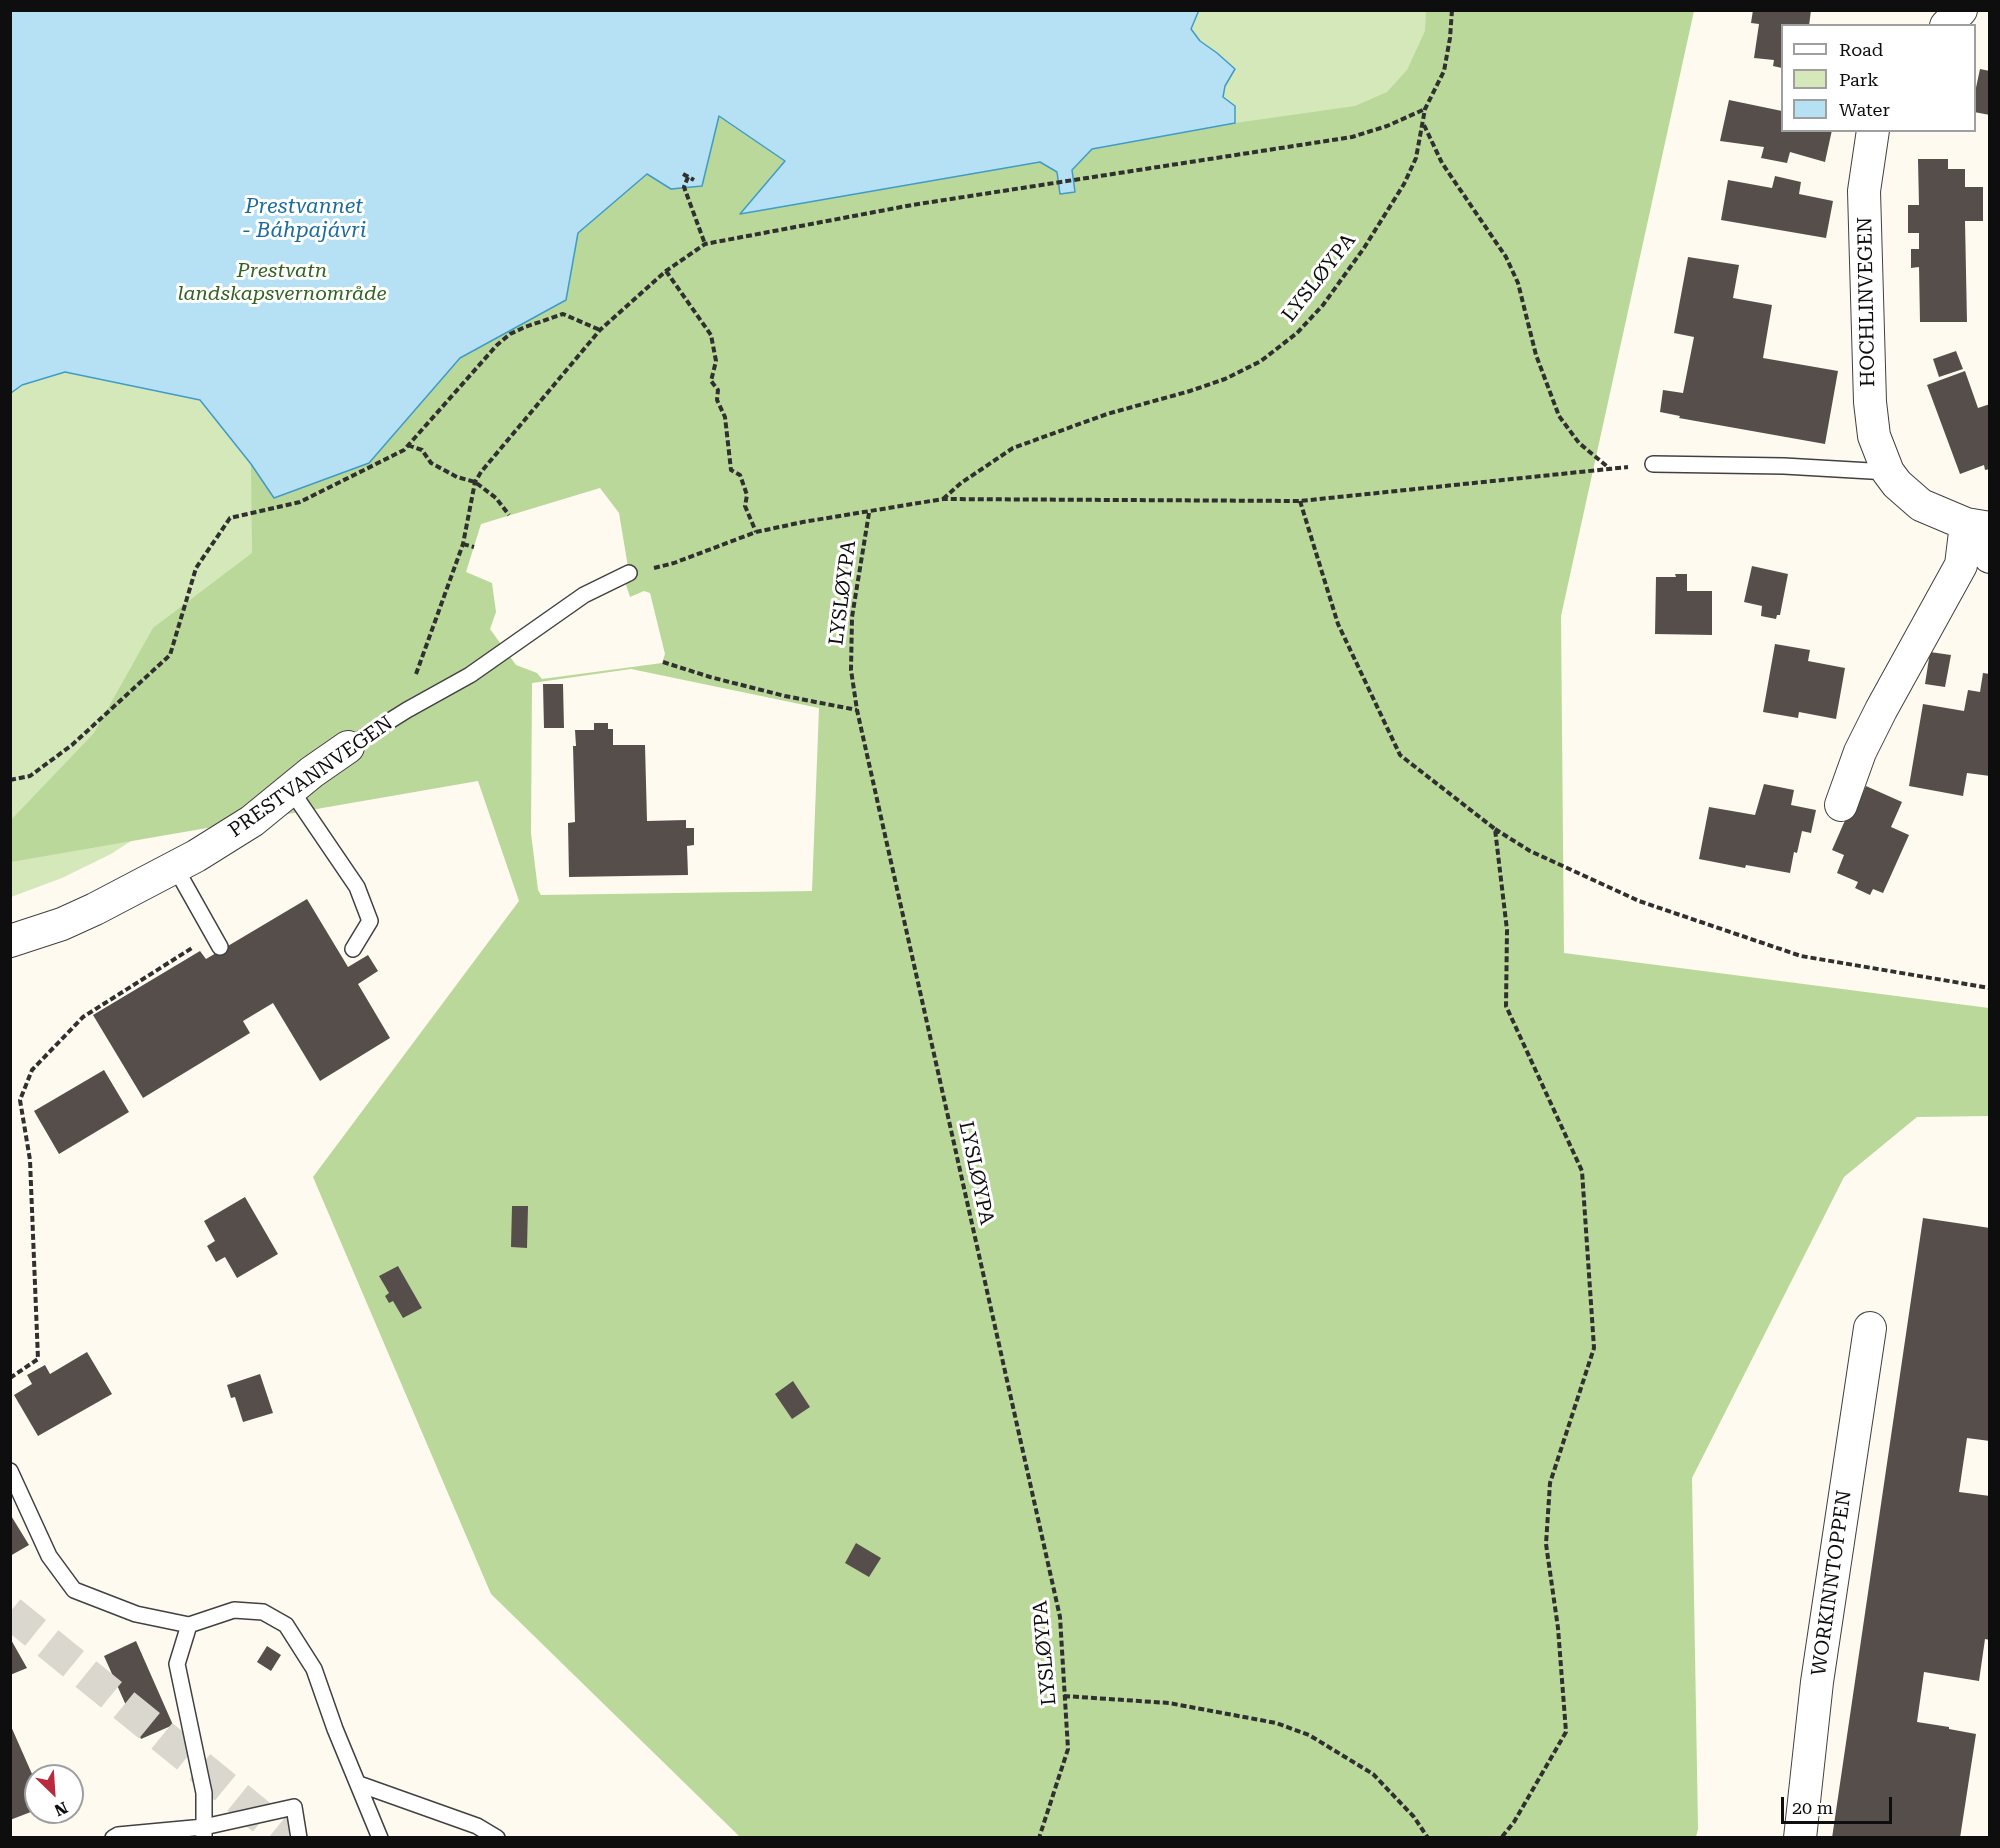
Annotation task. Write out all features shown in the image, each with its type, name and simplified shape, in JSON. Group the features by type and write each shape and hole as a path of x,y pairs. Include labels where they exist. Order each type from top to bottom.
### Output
{"street":[{"path":"1948,24 1961,10"},
{"name":"HOCHLINVEGEN","path":"1841,805 1860,752 1881,710 1961,565 1982,534 1921,505 1888,472 1874,436 1870,402 1864,191 1873,132"},
{"name":"PRESTVANNVEGEN","path":"10,941 62,924 175,867 252,821 348,747"},
{"name":"WORKINNTOPPEN","path":"1800,1838 1817,1682 1870,1328"}],"lane":[{"path":"1653,464 1784,466 1888,472"},
{"name":"PRESTVANNVEGEN","path":"348,747 470,675 584,595 629,573"},
{"path":"291,790 357,887 370,921 353,949"},
{"path":"175,867 216,941"},
{"path":"10,1471 49,1556 74,1590 136,1614 189,1624 234,1610 263,1612 286,1625 314,1669 380,1838"},
{"path":"189,1624 177,1664 204,1793 204,1832"},
{"path":"359,1784 477,1826 497,1838"},
{"path":"113,1838 118,1835 204,1832 294,1808 299,1838"}],"path":[{"name":"LYSLØYPA","path":"943,499 961,483 1013,448 1107,414 1225,379 1261,361 1298,333 1323,305 1364,248 1404,184 1416,158 1425,109 1444,71 1452,10"},
{"path":"413,707 413,682 463,544 475,482 600,330 666,271 705,244 912,205 1352,137 1387,126 1425,109"},
{"path":"1423,123 1446,171 1506,257 1518,283 1536,355 1559,416 1579,443 1610,469"},
{"path":"683,174 694,180"},
{"path":"688,177 684,187 705,244"},
{"path":"666,271 711,334 716,361 711,381 718,390 717,400 726,417 731,470 740,475 747,495 745,506 756,532"},
{"path":"10,780 30,776 72,745 170,655 196,568 230,518 300,502 404,450 477,365 510,334 563,314 600,330"},
{"path":"408,445 422,450 431,463 457,477 475,482 496,498 509,515"},
{"path":"629,573 674,563 756,532 802,522 869,513 943,499 1300,501 1653,464"},
{"path":"1300,501 1338,624 1400,754 1495,829 1530,851 1639,901 1801,956 1989,988"},
{"name":"LYSLØYPA","path":"869,513 852,617 850,670 901,914 1060,1617 1068,1749 1039,1838"},
{"path":"463,544 474,547"},
{"path":"663,662 710,677 785,696 857,710"},
{"path":"1495,829 1507,930 1506,1006 1582,1171 1594,1348 1550,1483 1546,1544 1558,1628 1566,1732 1514,1822 1501,1838"},
{"path":"10,1378 38,1359 30,1160 20,1100 32,1070 83,1017 216,941"},
{"path":"1064,1696 1168,1703 1276,1724 1309,1735 1373,1774 1414,1817 1428,1838"}],"green space":[{"name":"Prestvatn landskapsvernområde","path":"11,11 1440,11 1398,104 811,206 156,825 111,854 62,878 11,897"},
{"path":"1426,11 1694,11 1561,616 1564,953 1989,1008 1989,1116 1917,1117 1844,1177 1692,1478 1698,1829 1696,1837 740,1837 491,1594 313,1177 519,901 478,781 11,862 11,820 94,733 153,628 252,553 251,464 274,498 369,463 460,358 566,300 578,233 647,174 671,189 719,116 785,161 741,214 1041,162 1057,172 1061,194 1071,170 1092,149 1235,123 1355,106 1387,92 1407,70 1425,31","holes":["600,488 619,513 629,573 626,585 630,597 644,591 650,593 665,654 662,663 542,679 537,673 516,665 490,629 496,612 492,583 466,572 481,524","631,669 819,708 812,891 541,895 538,890 531,833 532,683"]}],"water":[{"name":"Prestvannet - Báhpajávri","path":"1199,10 1191,29 1200,41 1235,69 1225,86 1223,97 1235,106 1235,123 1092,149 1072,170 1075,192 1060,194 1057,172 1040,162 740,214 785,161 719,116 702,186 671,189 647,174 578,233 566,300 460,358 369,463 274,498 251,464 200,400 65,372 22,385 11,393 11,11"}],"building":[{"path":"1753,10 1811,10 1809,24 1781,24 1781,68 1773,66 1774,60 1754,58 1759,24 1751,23"},
{"path":"1980,69 1990,71 1990,115 1976,112 1976,88"},
{"path":"1729,100 1781,111 1781,132 1832,132 1825,162 1790,152 1787,163 1761,158 1764,147 1720,141"},
{"path":"1918,159 1948,159 1948,169 1965,169 1965,187 1983,187 1983,221 1965,221 1967,322 1920,322 1919,267 1911,268 1911,249 1919,249 1919,233 1908,233 1908,205 1919,205"},
{"path":"1775,176 1801,182 1799,194 1833,201 1826,238 1721,220 1728,180 1772,188"},
{"path":"1688,257 1739,265 1733,298 1772,305 1763,358 1838,371 1825,444 1679,418 1680,416 1660,412 1663,390 1683,393 1694,337 1674,333"},
{"path":"1956,351 1963,369 1939,377 1933,359"},
{"path":"1965,371 1978,408 1990,404 1990,469 1985,470 1984,465 1960,474 1927,385"},
{"path":"1752,566 1788,574 1780,615 1777,615 1776,619 1761,616 1762,606 1744,602"},
{"path":"1675,574 1687,574 1687,591 1712,591 1712,635 1655,634 1656,577 1676,577"},
{"path":"1775,644 1810,650 1808,661 1845,668 1836,719 1799,712 1798,718 1763,712"},
{"path":"1930,652 1951,655 1945,687 1925,684"},
{"path":"1983,673 1990,674 1990,776 1967,773 1963,796 1909,786 1923,704 1964,711 1968,690 1980,692"},
{"path":"543,684 563,684 564,728 544,728"},
{"path":"594,723 608,723 608,729 613,729 613,745 645,745 647,821 686,820 686,828 694,828 694,845 687,846 688,875 569,877 568,823 575,822 573,746 576,746 575,730 594,730"},
{"path":"1764,784 1794,790 1791,805 1816,810 1811,833 1802,831 1797,853 1794,852 1790,873 1746,865 1745,868 1699,859 1709,807 1755,815"},
{"path":"1866,786 1902,802 1891,827 1909,835 1883,893 1873,889 1870,895 1855,888 1858,882 1837,873 1844,855 1832,850 1850,809 1855,811"},
{"path":"307,899 348,967 368,955 378,971 358,984 390,1038 320,1081 273,1003 243,1021 250,1033 143,1098 93,1015 200,951 206,959"},
{"path":"104,1070 129,1112 59,1154 34,1111"},
{"path":"245,1197 278,1254 237,1278 225,1257 216,1262 207,1246 215,1241 204,1221"},
{"path":"512,1206 528,1206 527,1248 511,1247"},
{"path":"1923,1218 1990,1228 1990,1441 1967,1438 1959,1492 1990,1496 1990,1640 1985,1639 1979,1681 1924,1672 1917,1722 1976,1734 1960,1838 1832,1838"},
{"path":"398,1266 422,1308 403,1318 393,1301 389,1303 385,1296 389,1293 379,1276"},
{"path":"87,1352 112,1394 38,1436 14,1395 32,1384 27,1375 45,1365 50,1374"},
{"path":"260,1374 273,1413 243,1422 235,1397 231,1398 227,1385"},
{"path":"793,1381 810,1407 792,1419 775,1394"},
{"path":"10,1514 29,1545 10,1556"},
{"path":"856,1543 881,1558 869,1577 845,1563"},
{"path":"10,1638 27,1668 10,1675"},
{"path":"136,1641 173,1725 141,1739 104,1656"},
{"path":"267,1646 281,1655 271,1671 257,1662"},
{"path":"10,1724 28,1764 24,1764 24,1815 10,1820"}],"tunnel":[{"path":"10,1612 287,1838"}]}
